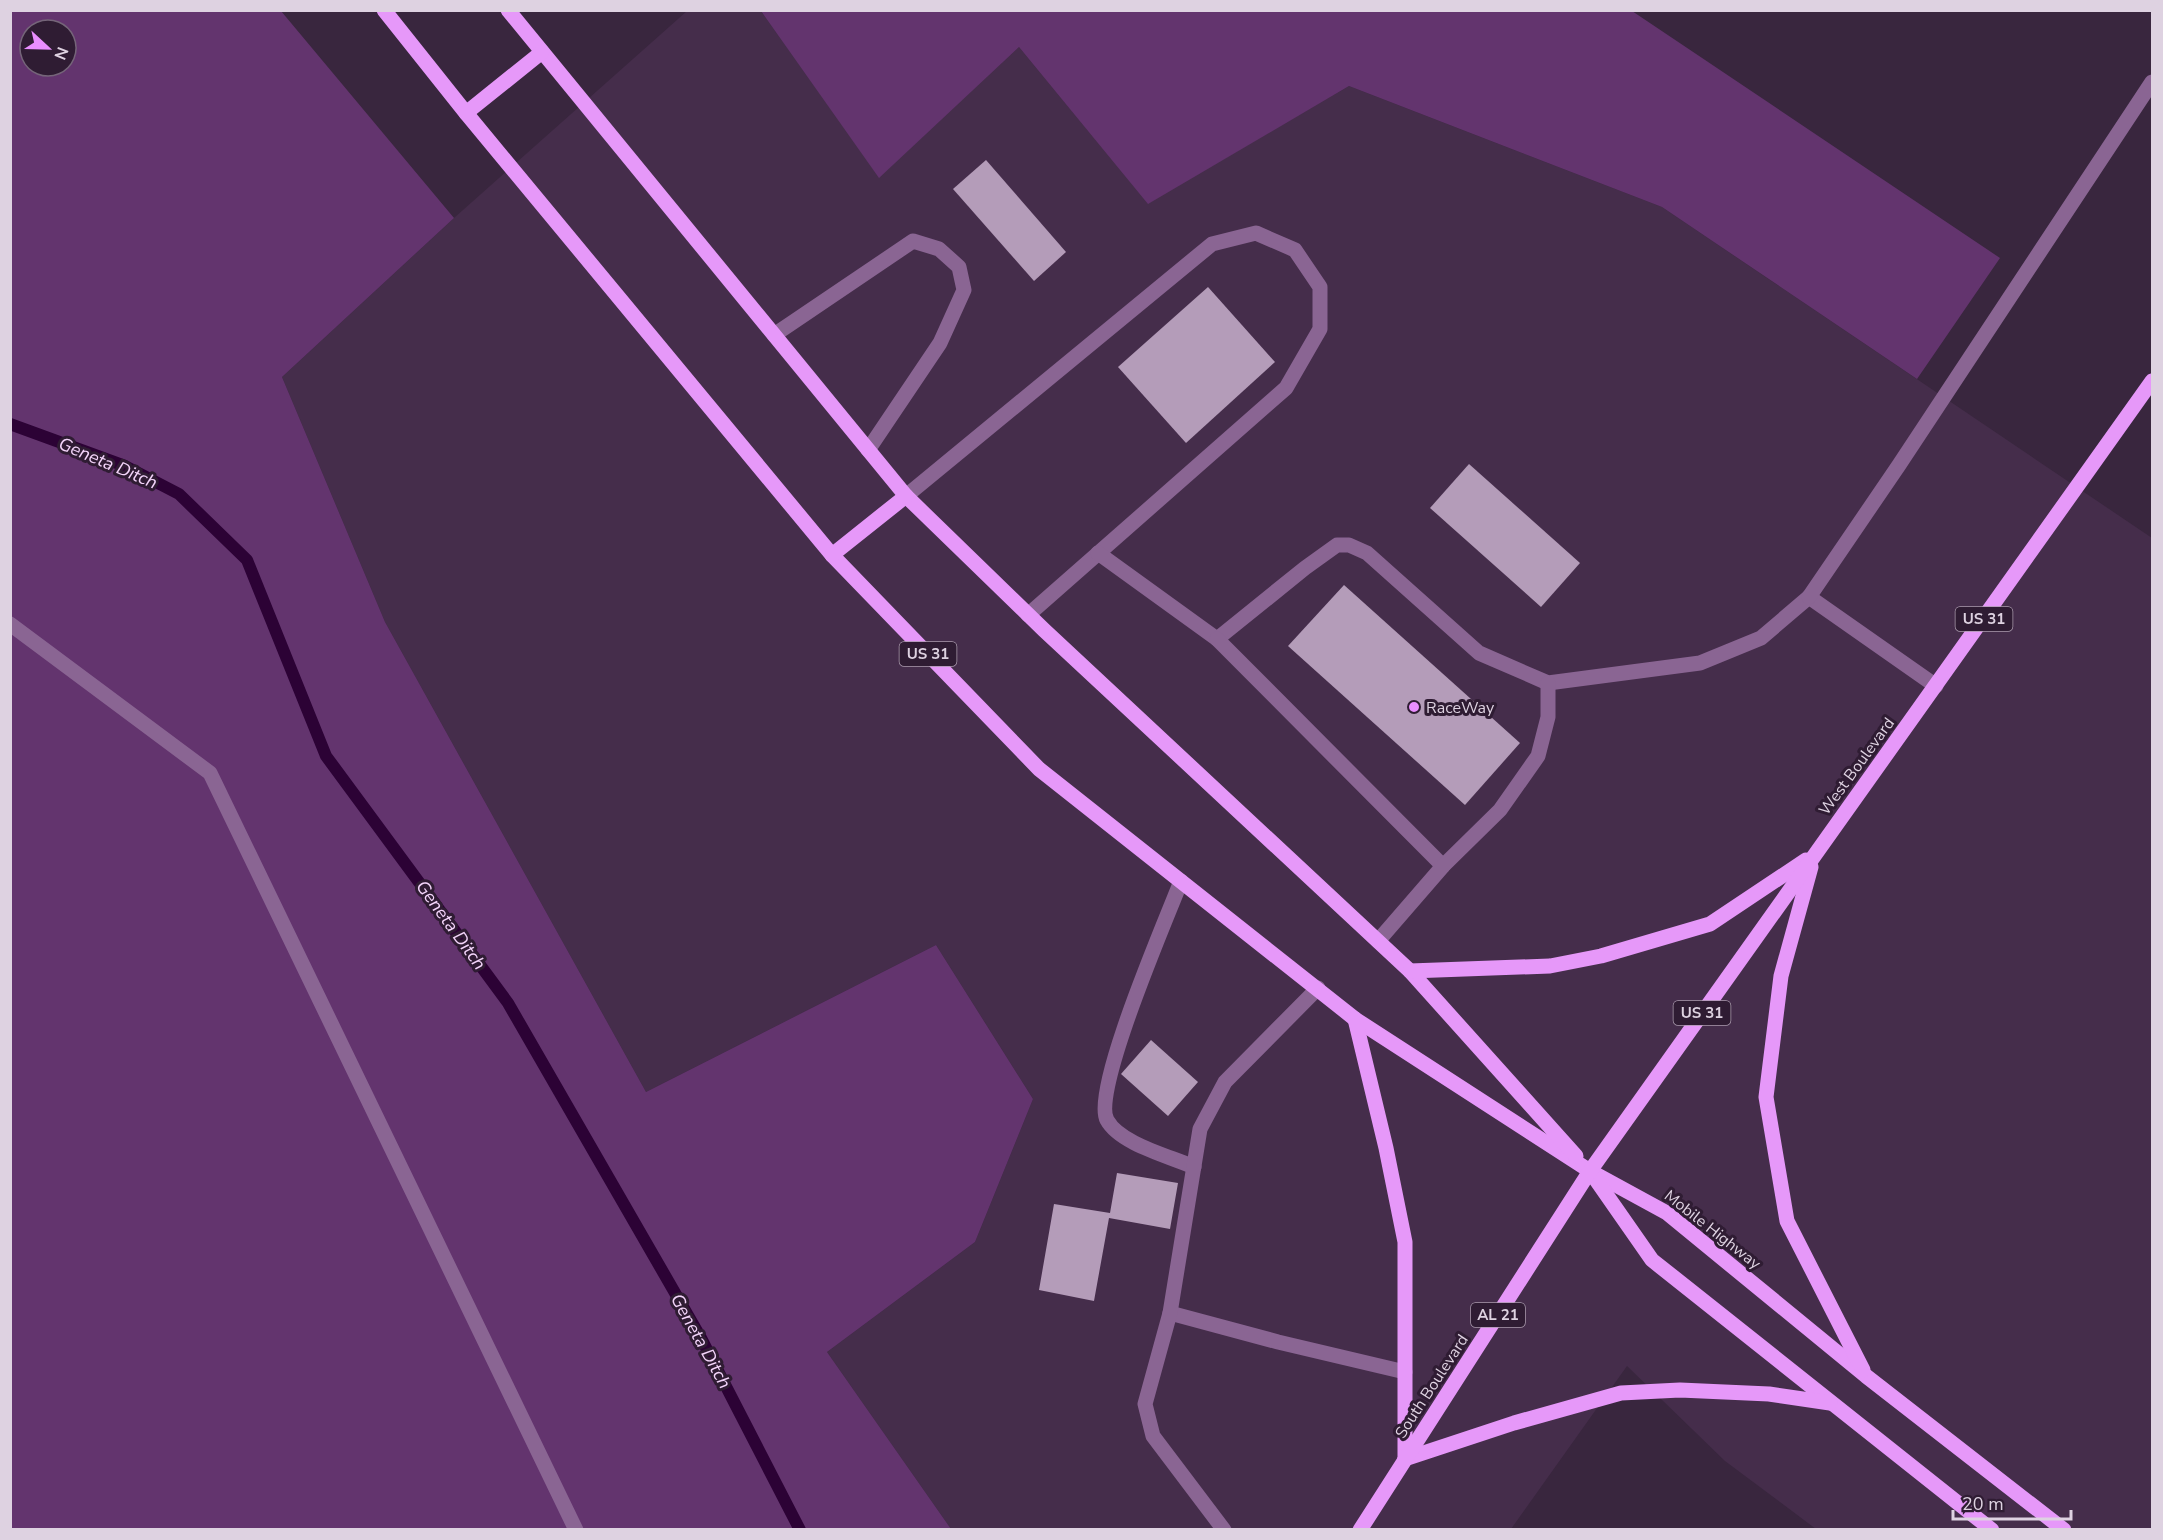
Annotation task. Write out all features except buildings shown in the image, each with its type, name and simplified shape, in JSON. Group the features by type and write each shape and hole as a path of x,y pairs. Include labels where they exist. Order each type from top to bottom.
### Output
{"main road":[{"name":"US 31","path":"384,10 466,113 832,555 1039,769 1355,1018 1590,1171"},
{"path":"508,10 906,496 1028,615 1410,971 1590,1171 1652,1260 1992,1530"},
{"path":"466,113 542,52"},
{"name":"West Boulevard","path":"1590,1171 2152,381"},
{"path":"832,555 906,496"},
{"path":"1410,971 1550,966 1601,956 1710,924 1814,855"},
{"path":"1814,855 1781,976 1766,1097 1787,1221 1866,1376"},
{"path":"1355,1018 1386,1148 1405,1242 1406,1459 1514,1423 1621,1393 1680,1390 1769,1394 1833,1403"},
{"name":"Mobile Highway","path":"1590,1171 1668,1213 1866,1376 2064,1530"},
{"name":"South Boulevard","path":"1360,1530 1590,1171"}],"lane":[{"path":"1217,639 1305,567 1337,545 1349,545 1367,553 1479,653 1548,683 1700,663 1761,638 1809,597 2152,82"},
{"path":"906,496 1212,244 1256,233 1295,250 1320,287 1320,329 1286,388 1028,615"},
{"path":"774,335 913,241 939,249 959,267 964,290 940,343 868,450"},
{"path":"1098,554 1217,639 1443,866"},
{"path":"1809,597 1936,686"},
{"path":"10,624 210,773 576,1530"},
{"path":"1378,941 1443,866 1500,810 1538,756 1548,717 1548,683"},
{"path":"1181,881 1124,1026 1105,1096 1106,1119 1120,1137 1194,1167"},
{"path":"1224,1530 1153,1436 1145,1404 1170,1313 1200,1129 1225,1082 1318,988"},
{"path":"1170,1313 1278,1342 1405,1372"}],"shaded area":[{"path":"10,11 281,11 454,218 282,377 385,622 646,1092 936,945 1033,1099 975,1242 827,1352 951,1529 11,1529"},
{"path":"687,11 761,11 879,177 1019,47 1148,203 1349,86 1662,207 2152,538 2152,1529 1816,1529 1725,1461 1627,1366 1511,1529 951,1529 827,1352 975,1242 1033,1099 936,945 646,1092 385,622 282,377 454,218"},
{"path":"761,11 1632,11 2000,258 1917,379 1662,207 1349,86 1148,204 1019,47 879,178"}],"waterway":[{"name":"Geneta Ditch","path":"10,424 125,466 179,494 247,560 326,756 508,1003 701,1338 800,1530"}],"place":[{"name":"RaceWay","path":"1414,707"}]}
